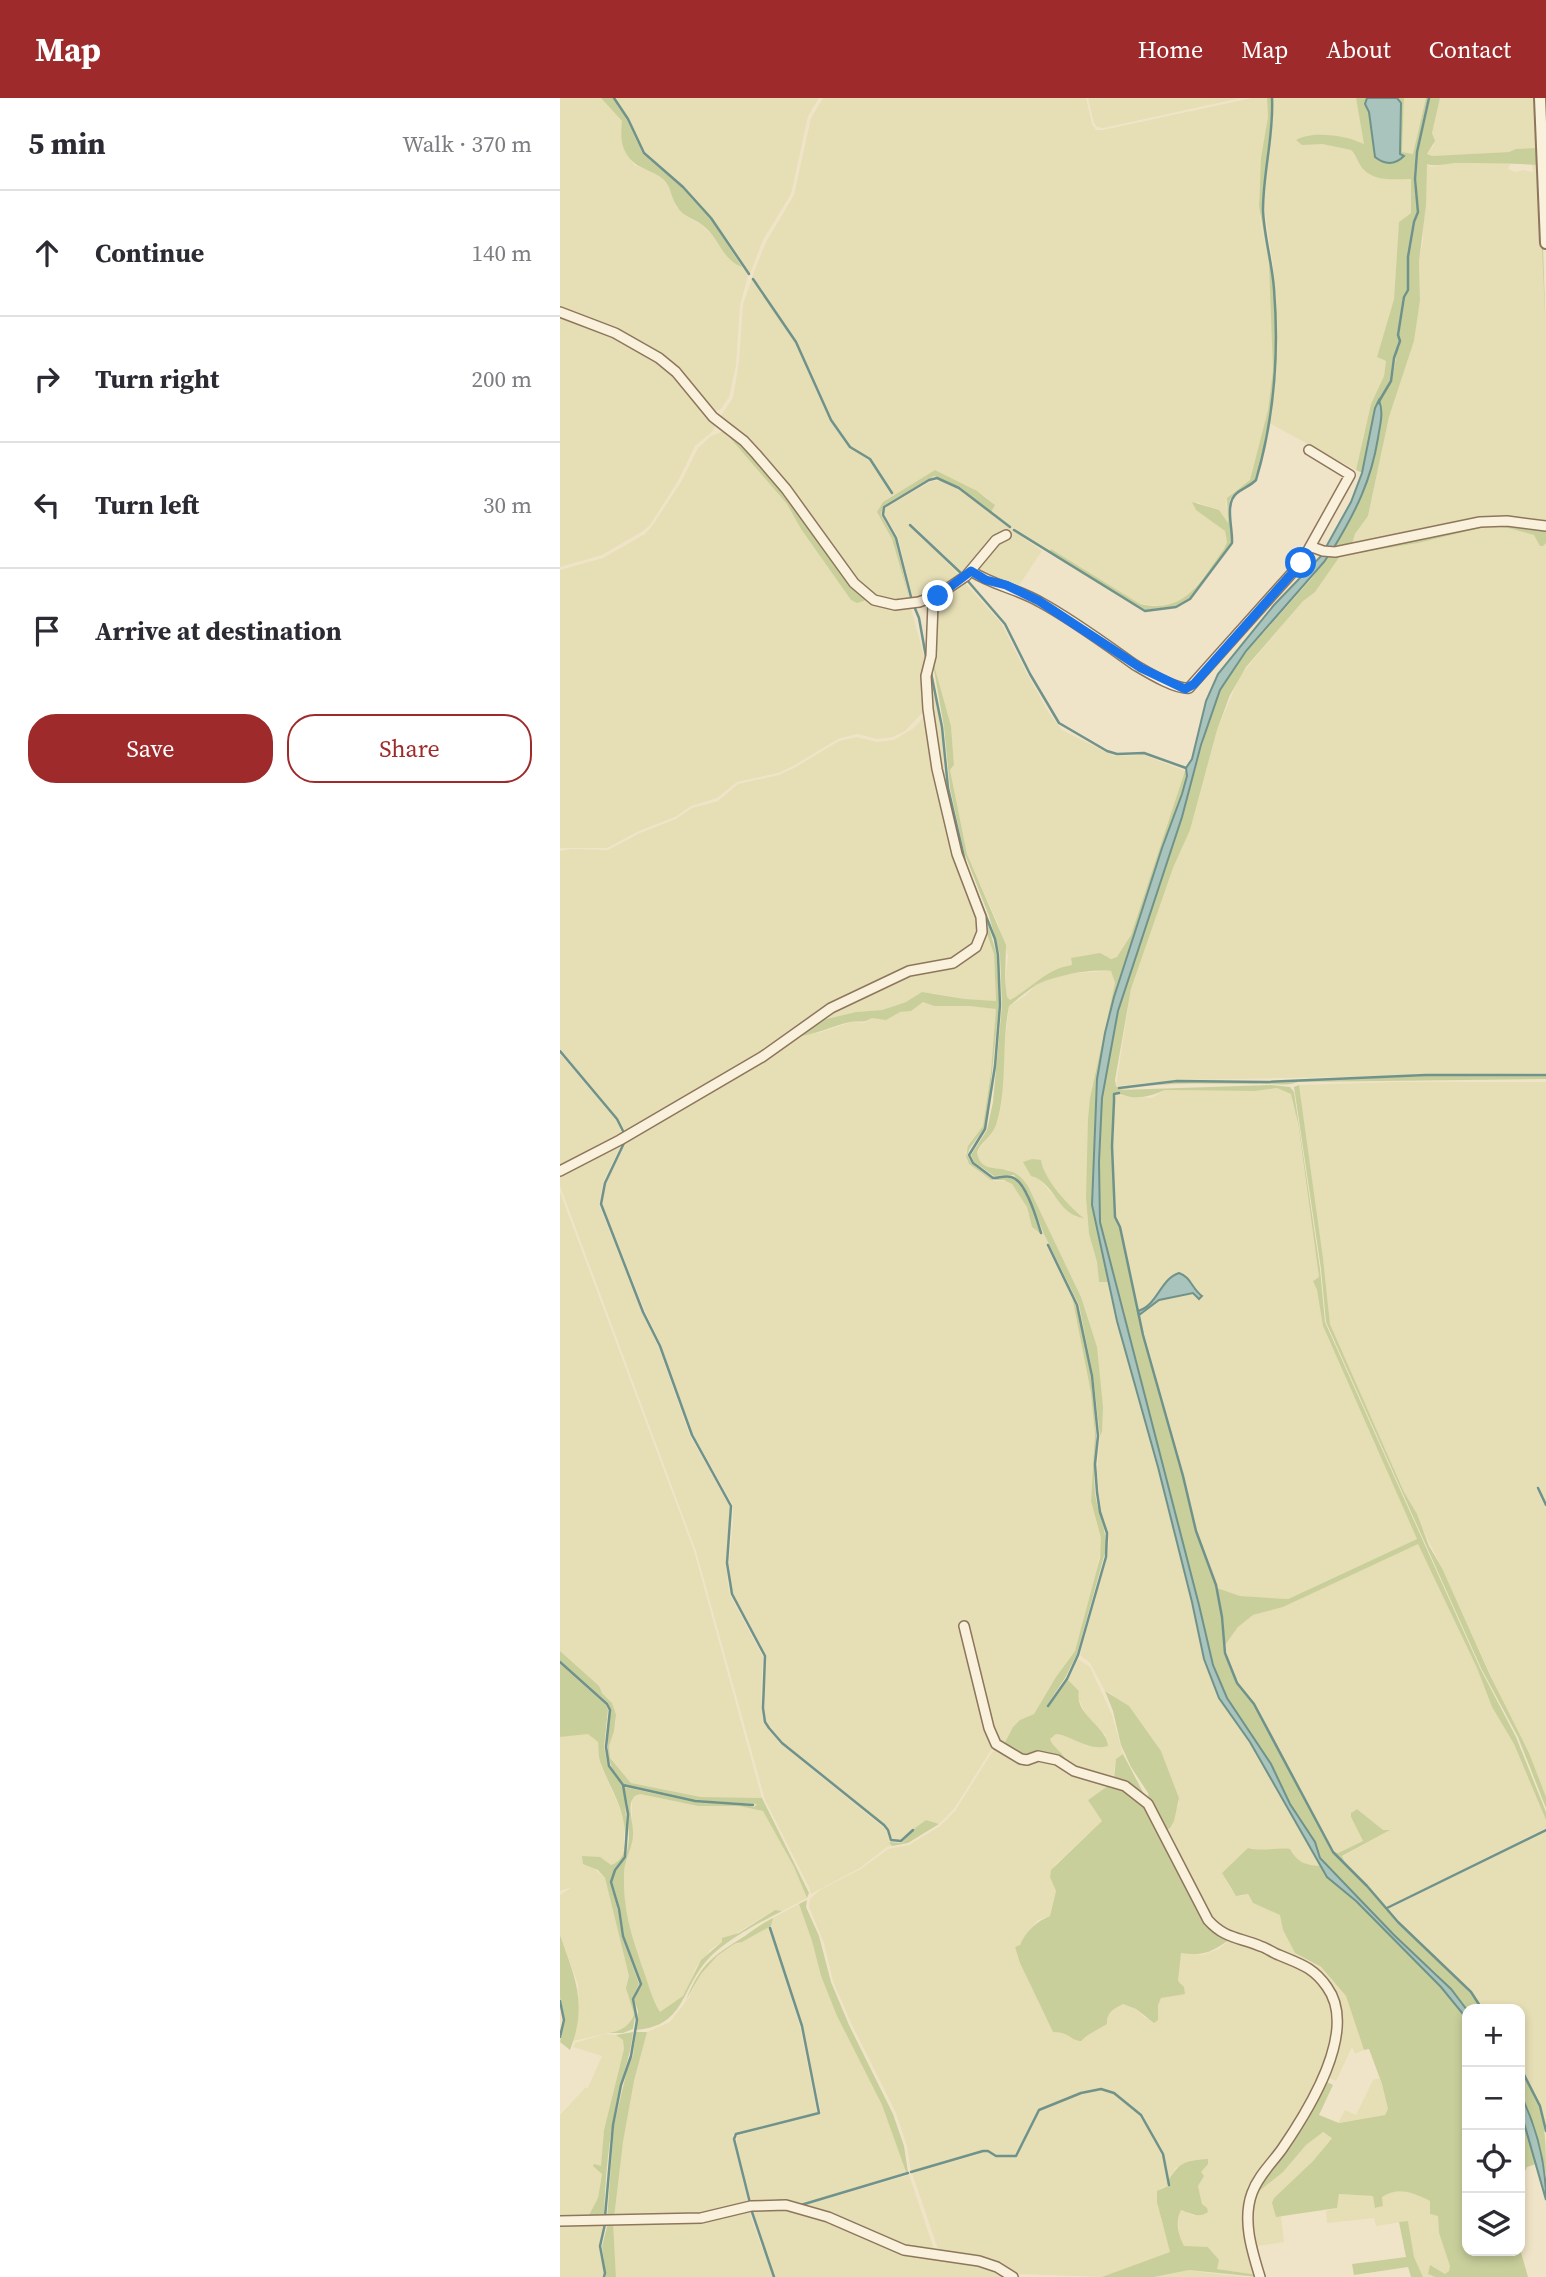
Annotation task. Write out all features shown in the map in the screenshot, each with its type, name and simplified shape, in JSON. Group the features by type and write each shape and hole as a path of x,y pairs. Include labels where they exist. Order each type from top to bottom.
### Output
{"street":[{"path":"1540,98 1546,243"},
{"path":"560,313 615,333 659,358 676,372 713,417 744,441 778,480 831,554 864,593 874,600 895,605 938,596 971,571 996,540 1006,535"},
{"path":"971,571 986,580 1006,585 1039,601 1141,668 1185,689 1194,684 1279,589 1312,547 1350,475 1310,450"},
{"path":"1312,547 1335,552 1480,522 1507,521 1546,526"},
{"path":"560,1171 620,1140 762,1057 831,1008 909,971 953,963 976,947 982,932 981,917 957,854 937,769 930,723 926,676 931,656 933,604 938,596"},
{"path":"964,1626 989,1728 996,1744 1021,1759 1049,1757 1074,1771 1125,1786 1148,1804 1208,1920 1231,1938 1260,1946 1301,1963 1315,1972 1333,1996 1336,2035 1324,2077 1292,2133 1256,2184 1250,2202 1248,2230 1261,2277"},
{"path":"560,2221 701,2218 751,2206 786,2204 828,2217 904,2250 979,2261 997,2267 1013,2277"}],"shaded area":[{"path":"560,98 601,98 622,121 623,146 634,165 654,172 667,183 676,207 702,225 730,260 742,267 748,275 740,306 736,365 729,397 720,410 712,411 671,365 560,310"},
{"path":"615,98 819,98 808,116 791,194 763,240 750,274 711,217 683,186 645,153 629,119"},
{"path":"823,98 1086,98 1092,124 1096,130 1103,130 1252,98 1267,98 1268,117 1259,192 1260,219 1269,264 1272,312 1273,370 1268,410 1250,481 1232,493 1226,502 1228,524 1219,510 1196,502 1205,516 1225,531 1227,542 1221,556 1186,598 1176,604 1140,604 1014,529 1013,531 1042,551 1019,585 964,574 912,524 910,525 961,577 942,591 913,600 898,537 885,516 884,509 932,481 941,481 960,490 1010,527 991,512 995,505 985,496 935,470 883,502 878,514 892,539 910,601 884,602 865,591 720,417 733,398 739,362 743,304 752,279 795,342 830,421 849,448 870,459 893,492 871,458 850,447 832,420 797,341 752,277 766,242 794,195 811,118"},
{"path":"1088,98 1241,98 1103,128 1094,123"},
{"path":"1273,98 1356,98 1365,145 1335,137 1301,137 1351,150 1364,170 1371,175 1387,179 1411,178 1411,213 1399,222 1394,299 1377,357 1386,361 1384,376 1371,404 1356,470 1269,423 1277,347 1273,265 1264,206"},
{"path":"1404,98 1426,98 1414,154 1402,152"},
{"path":"1440,98 1534,98 1536,148 1509,152 1432,156 1427,154 1434,145 1432,133"},
{"path":"1451,163 1511,163 1508,169 1515,172 1533,172 1532,165 1538,165 1546,336 1546,522 1429,529 1351,545 1355,534 1368,516 1389,417 1414,341 1420,295 1419,262 1423,240 1425,167 1427,164 1431,167"},
{"path":"560,317 621,341 661,365 673,374 715,426 713,431 695,446 678,481 650,525 602,555 560,567"},
{"path":"724,431 787,504 801,529 851,600 854,602 870,599 910,605 926,664 926,709 905,731 893,737 877,739 857,734 838,739 793,766 778,773 737,782 717,798 691,806 675,817 639,831 607,848 560,848 560,570 603,558 645,534 681,482 698,448 711,436"},
{"path":"1489,526 1534,535 1537,540 1546,543 1546,1073 1179,1080 1116,1086 1131,989 1173,868 1190,830 1217,730 1240,676 1340,556 1418,543"},
{"path":"964,582 1001,623 1049,713 1062,730 1114,756 1144,755 1185,771 1131,935 1117,958 1071,959 1072,965 1038,980 1028,990 1010,1000 1007,997 1005,980 1008,956 998,924 967,854 950,770 954,765 951,726 932,658 933,620 939,598"},
{"path":"929,669 941,727 944,770 940,771 932,736"},
{"path":"927,713 933,754 980,919 976,944 960,958 890,978 626,1135 618,1119 560,1049 560,851 608,850 640,833 676,819 692,808 718,801 738,784 779,775 794,768 839,741 857,737 877,742 894,740 914,728"},
{"path":"985,930 994,954 996,1001 932,993 882,1010 856,1012 814,1022 909,973 957,963"},
{"path":"1111,971 1115,983 1090,1098 1086,1198 1089,1234 1097,1262 1099,1282 1109,1282 1192,1602 1204,1659 1219,1698 1250,1742 1320,1866 1305,1865 1290,1849 1265,1851 1249,1848 1222,1873 1232,1891 1241,1896 1247,1894 1253,1903 1281,1915 1283,1930 1295,1953 1321,1968 1346,1996 1364,2050 1355,2054 1352,2047 1336,2081 1327,2077 1340,2017 1318,1971 1215,1925 1165,1830 1179,1804 1179,1798 1161,1751 1112,1694 1105,1691 1090,1663 1080,1655 1109,1541 1101,1511 1097,1473 1102,1432 1081,1297 1023,1179 1008,1170 993,1170 984,1166 980,1163 977,1152 995,1127 1009,1006 1025,996 1038,983 1065,974","holes":["1042,1169 1060,1197 1083,1217 1076,1217 1051,1193 1039,1178"]},
{"path":"923,1002 935,1006 997,1009 983,1126 965,1153 969,1164 983,1175 995,1181 1009,1181 1012,1184 1027,1207 1032,1227 1040,1233 1043,1232 1049,1245 1047,1247 1072,1296 1091,1393 1095,1434 1091,1501 1101,1547 1095,1580 1075,1651 1034,1714 1020,1720 1013,1727 1003,1746 995,1744 954,1809 939,1824 926,1820 896,1841 892,1839 885,1825 783,1742 766,1722 766,1656 733,1594 731,1584 729,1563 733,1505 693,1434 661,1345 602,1204 606,1183 627,1141 793,1037 822,1032 851,1022 864,1023 872,1018 889,1017 911,1011"},
{"path":"560,1054 616,1120 623,1136 560,1169"},
{"path":"1546,1082 1546,1502 1539,1487 1536,1488 1546,1509 1546,1797 1442,1568 1404,1492 1330,1324 1299,1085"},
{"path":"1277,1088 1291,1094 1295,1105 1319,1277 1313,1281 1323,1326 1417,1539 1287,1599 1240,1596 1217,1588 1196,1531 1184,1476 1139,1315 1159,1300 1197,1293 1191,1282 1179,1273 1175,1274 1161,1288 1157,1297 1143,1310 1138,1311 1121,1226 1115,1217 1113,1146 1115,1095 1152,1098 1165,1090 1255,1091"},
{"path":"624,1139 603,1182 599,1205 658,1346 690,1436 730,1506 726,1563 728,1585 730,1595 763,1657 763,1723 781,1744 883,1827 892,1846 860,1868 811,1894 765,1800 696,1551 560,1186 560,1173"},
{"path":"560,1192 694,1551 762,1798 701,1797 631,1783 610,1758 609,1746 616,1721 612,1703 560,1651"},
{"path":"1418,1543 1477,1668 1492,1707 1514,1744 1546,1820 1546,1828 1387,1907 1342,1857 1388,1831 1357,1809 1351,1817 1363,1841 1338,1853 1334,1852 1255,1704 1237,1682 1225,1645 1238,1627 1253,1615 1283,1607"},
{"path":"1078,1659 1090,1667 1112,1715 1123,1754 1116,1759 1113,1779 1085,1772 1067,1763 1064,1755 1051,1744 1050,1739 1056,1734 1075,1738 1087,1746 1106,1736 1086,1715 1078,1697 1079,1691 1068,1680"},
{"path":"588,1733 598,1742 601,1765 624,1818 624,1847 621,1859 614,1865 590,1865 605,1878 629,1976 629,1995 634,2014 622,2030 573,2041 579,2011 578,1984 560,1935 560,1895 572,1887 560,1891 560,1737"},
{"path":"996,1746 1038,1757 1112,1783 1088,1800 1102,1821 1055,1865 1050,1874 1056,1891 1050,1916 1038,1920 1020,1945 1015,1947 1053,2032 1065,2032 1077,2041 1086,2038 1107,2024 1108,2014 1123,2004 1136,2009 1145,2018 1158,2020 1161,1998 1182,1984 1178,1982 1180,1952 1202,1955 1219,1949 1231,1939 1293,1960 1328,1990 1336,2035 1323,2076 1249,2202 1258,2275 1216,2269 1214,2253 1208,2247 1184,2247 1179,2238 1178,2215 1181,2209 1194,2216 1202,2204 1198,2186 1204,2176 1176,2167 1168,2181 1166,2174 1169,2185 1161,2188 1161,2219 1171,2252 1116,2273 1102,2277 1014,2274 939,2252 912,2173 983,2151 996,2156 1016,2156 1035,2115 1016,2155 997,2155 988,2150 983,2150 911,2172 907,2146 896,2113 833,1981 824,1943 809,1907 810,1899 820,1890 861,1869 888,1849 909,1845 940,1826 955,1811"},
{"path":"640,1794 698,1806 739,1806 763,1811 794,1867 807,1898 782,1911 774,1910 711,1949 696,1967 684,1996 660,2012 632,1939 625,1906 623,1869 632,1842 632,1799"},
{"path":"1546,1831 1546,2127 1541,2106 1525,2075 1525,2004 1479,2004 1471,1992 1388,1909"},
{"path":"799,1904 821,1976 837,2016 882,2105 906,2172 799,2205 774,2199 751,2201 737,2151 737,2136 821,2112 803,2026 771,1926 773,1918"},
{"path":"769,1927 800,2027 817,2112 732,2135 748,2203 700,2216 614,2218 623,2142 634,2081 647,2032 670,2022 689,1997 701,1974 717,1956 734,1944"},
{"path":"605,2034 616,2035 623,2040 624,2049 604,2130 598,2198 589,2215 560,2216 560,2115 588,2088 602,2056 573,2047 575,2043"},
{"path":"1379,2078 1388,2109 1385,2115 1338,2123 1345,2110 1356,2115 1373,2080"},
{"path":"1322,2132 1332,2137 1313,2161 1274,2198 1281,2216 1284,2242 1258,2246 1260,2272 1250,2230 1253,2196 1283,2172 1306,2145"},
{"path":"909,2175 935,2252 910,2248 802,2206"},
{"path":"1407,2190 1430,2201 1430,2214 1438,2216 1439,2233 1450,2265 1445,2274 1428,2274 1435,2277 1423,2277 1414,2257 1408,2221 1376,2226 1374,2218 1327,2223 1326,2211 1337,2208 1339,2194 1374,2196 1376,2208 1383,2206 1382,2197 1389,2192"},
{"path":"752,2207 796,2209 880,2242 979,2263 1011,2277 775,2277"},
{"path":"749,2208 773,2277 616,2277 613,2222 702,2220"},
{"path":"560,2223 604,2223 599,2246 603,2277 560,2277"},
{"path":"1189,2270 1209,2273 1246,2277 1154,2277"}],"green space":[{"path":"601,98 613,98 643,154 682,187 710,218 742,267 730,260 706,228 679,209 665,181 630,159 622,142 622,121"},
{"path":"1267,98 1271,98 1271,112 1263,217 1272,268 1276,338 1271,407 1265,445 1255,480 1230,500 1232,542 1189,599 1176,606 1146,610 1049,552 1051,549 1140,604 1156,606 1181,600 1191,592 1224,549 1227,542 1225,531 1196,510 1192,502 1219,510 1228,523 1227,498 1250,480 1268,410 1273,370 1269,264 1259,206 1261,158 1268,117"},
{"path":"1356,98 1404,98 1402,152 1413,154 1428,98 1416,152 1414,179 1418,212 1413,222 1407,290 1403,297 1397,335 1400,341 1393,358 1390,380 1375,408 1362,473 1356,470 1371,404 1384,376 1386,361 1377,357 1394,299 1399,222 1411,213 1411,179 1374,176 1364,170 1351,150 1322,144 1302,145 1296,140 1312,135 1330,135 1364,144"},
{"path":"1430,98 1440,98 1432,133 1435,141 1427,154 1432,156 1536,148 1534,98 1538,98 1546,336 1538,165 1427,164 1426,205 1419,262 1420,300 1414,341 1389,417 1368,516 1355,534 1352,544 1468,520 1504,519 1333,549 1350,520 1367,480 1380,421 1379,401 1392,381 1400,346 1399,335 1408,290 1409,258 1419,212 1416,179 1418,152"},
{"path":"724,431 743,442 870,599 857,603 851,600 801,529 787,504"},
{"path":"935,470 977,491 995,505 991,512 960,487 934,476 883,506 881,515 895,539 910,601 892,539 877,512 883,502"},
{"path":"1487,523 1546,529 1546,543 1543,546 1540,546 1534,535 1489,526 1418,543 1340,556 1315,592 1303,601 1246,667 1230,695 1217,730 1190,830 1173,868 1131,989 1115,1080 1120,1089 1135,1087 1119,1090 1271,1085 1290,1087 1294,1092 1320,1269 1325,1322 1480,1668 1516,1737 1546,1812 1546,1820 1514,1744 1492,1707 1477,1668 1418,1544 1283,1607 1253,1615 1238,1627 1225,1645 1223,1617 1217,1588 1240,1596 1288,1599 1417,1539 1323,1326 1313,1281 1319,1277 1298,1123 1291,1094 1277,1088 1255,1091 1165,1090 1141,1097 1114,1094 1114,1217 1120,1227 1143,1336 1183,1476 1195,1531 1215,1585 1222,1617 1225,1653 1236,1683 1254,1705 1332,1852 1478,2004 1462,2004 1437,1974 1394,1935 1320,1858 1315,1842 1290,1804 1271,1764 1227,1698 1209,1652 1100,1222 1102,1098 1113,1028 1182,817 1210,717 1220,690 1235,665 1312,578 1328,556"},
{"path":"932,658 951,726 954,765 950,770 967,854 1006,945 1005,980 1007,997 1010,1000 1047,974 1072,965 1071,958 1100,953 1111,959 1117,957 1131,935 1185,771 1187,772 1182,794 1117,985 1097,1079 1092,1205 1109,1282 1099,1282 1097,1262 1089,1234 1086,1198 1090,1098 1115,983 1111,971 1084,972 1048,980 1034,986 1009,1006 1000,1111 994,1129 977,1152 981,1163 1015,1173 1028,1186 1081,1297 1097,1347 1103,1407 1100,1436 1093,1375 1079,1305 1043,1232 1028,1193 1014,1175 994,1176 974,1162 971,1155 987,1130 993,1102 1002,1005 1000,955 989,916 964,852 950,788 944,727"},
{"path":"944,770 960,852 986,917 997,956 999,1005 989,1101 984,1129 967,1155 972,1164 993,1180 969,1164 966,1156 968,1146 983,1126 996,1009 934,1006 923,1002 911,1011 900,1012 886,1020 872,1018 850,1022 793,1037 814,1022 856,1012 882,1010 906,1002 922,992 996,1001 994,954 961,861 940,771"},
{"path":"1546,1076 1546,1079 1298,1082 1283,1085 1170,1084 1138,1087 1178,1082"},
{"path":"1299,1085 1330,1324 1429,1546 1442,1568 1529,1753 1546,1797 1546,1808 1518,1737 1481,1668 1326,1322 1321,1269 1294,1087"},
{"path":"1041,1160 1046,1175 1058,1192 1084,1218 1068,1211 1045,1184 1031,1176 1023,1162"},
{"path":"1010,1178 1020,1186 1040,1233 1032,1227 1027,1207 1012,1184 1004,1180 993,1180"},
{"path":"1072,1296 1082,1327 1091,1381 1096,1433 1095,1492 1106,1549 1077,1654 1047,1705 1049,1706 1068,1680 1079,1691 1081,1707 1102,1732 1108,1746 1094,1747 1056,1734 1050,1739 1067,1763 1047,1752 1024,1757 1003,1746 1013,1727 1020,1720 1034,1714 1075,1651 1100,1558 1101,1538 1091,1501 1095,1434 1091,1393"},
{"path":"560,1651 599,1686 612,1703 616,1715 609,1746 610,1758 631,1783 701,1797 762,1798 809,1893 807,1898 794,1867 763,1811 739,1806 698,1806 640,1794 635,1796 630,1810 633,1837 624,1868 625,1900 636,1947 660,2012 683,1996 701,1960 722,1942 722,1938 739,1933 775,1910 782,1911 737,1936 713,1954 694,1978 675,2012 653,2027 636,2030 638,2011 634,1999 641,1984 624,1935 612,1882 615,1870 626,1858 629,1839 628,1805 624,1787 694,1802 754,1807 757,1804 694,1800 623,1785 614,1772 609,1757 608,1703 560,1661"},
{"path":"560,1664 606,1705 608,1710 604,1747 608,1766 622,1786 625,1798 627,1838 624,1857 614,1869 610,1882 616,1899 622,1936 639,1984 632,1999 636,2011 633,2029 623,2033 609,2033 624,2027 634,2014 626,1988 629,1976 605,1878 598,1870 583,1864 582,1856 600,1857 611,1865 617,1862 625,1848 624,1821 600,1761 598,1742 588,1734 560,1737"},
{"path":"1105,1691 1129,1706 1161,1751 1179,1798 1170,1828 1165,1830 1149,1801 1148,1793 1131,1767 1121,1745"},
{"path":"1123,1754 1145,1799 1114,1779 1116,1759"},
{"path":"1112,1783 1144,1802 1201,1906 1231,1939 1208,1952 1181,1953 1178,1981 1184,1987 1185,1994 1161,1998 1158,2020 1154,2023 1136,2009 1123,2004 1110,2013 1107,2024 1078,2041 1063,2033 1053,2032 1015,1947 1020,1945 1032,1928 1050,1916 1056,1891 1050,1877 1051,1870 1102,1821 1088,1800"},
{"path":"1357,1809 1383,1830 1390,1830 1342,1856 1345,1863 1334,1852 1338,1853 1363,1841 1351,1817 1351,1813"},
{"path":"926,1820 939,1824 908,1843 892,1846 889,1842 902,1843"},
{"path":"1248,1848 1290,1849 1303,1862 1320,1866 1327,1877 1356,1901 1441,1987 1462,2013 1462,2256 1522,2256 1528,2277 1435,2277 1428,2274 1430,2265 1445,2274 1450,2266 1439,2233 1438,2216 1430,2214 1430,2201 1406,2192 1395,2192 1382,2197 1383,2206 1375,2208 1373,2196 1339,2194 1337,2208 1276,2217 1272,2203 1274,2198 1313,2161 1332,2138 1323,2132 1306,2145 1283,2172 1253,2196 1325,2081 1333,2085 1319,2115 1339,2123 1385,2115 1388,2109 1369,2049 1364,2050 1346,1996 1321,1967 1295,1953 1283,1930 1280,1915 1253,1903 1248,1894 1236,1896 1222,1873"},
{"path":"807,1900 806,1907 819,1936 831,1982 893,2114 904,2146 908,2172 882,2105 837,2016 821,1976 799,1904"},
{"path":"773,1918 771,1926 734,1944 717,1956 701,1974 686,2000 697,1977 709,1962 724,1949"},
{"path":"560,1935 575,1978 579,2005 570,2050 560,2042 565,2020 560,1997"},
{"path":"633,2032 612,2125 604,2219 560,2218 589,2215 598,2198 602,2174 593,2166 601,2166 604,2130 624,2049 623,2040 616,2035"},
{"path":"636,2032 647,2032 634,2081 623,2142 614,2218 607,2219 614,2125 629,2062 633,2056"},
{"path":"1525,2077 1542,2116 1546,2175 1525,2105"},
{"path":"1525,2126 1536,2164 1527,2167 1525,2171"},
{"path":"1208,2159 1208,2164 1201,2172 1204,2176 1198,2186 1202,2204 1208,2212 1198,2215 1181,2210 1178,2223 1182,2242 1184,2246 1208,2247 1219,2260 1217,2269 1258,2277 1189,2270 1154,2277 1102,2277 1170,2252 1157,2202 1157,2191 1170,2185 1168,2181 1180,2166"},
{"path":"1408,2221 1414,2257 1423,2277 1411,2277 1408,2267 1354,2275 1352,2264 1406,2257 1399,2222"},
{"path":"613,2222 616,2277 606,2277 602,2246 608,2223"}],"water":[{"path":"1367,98 1397,98 1401,103 1400,154 1404,156 1397,161 1386,163 1375,157 1369,112 1365,104"},
{"path":"1379,400 1381,423 1367,482 1356,509 1333,549 1328,549 1326,547 1351,502 1362,473"},
{"path":"1322,555 1328,556 1246,651 1220,690 1201,745 1182,817 1118,1011 1102,1098 1100,1222 1213,1665 1227,1698 1271,1764 1290,1804 1315,1842 1320,1858 1394,1935 1451,1989 1462,2004 1462,2013 1441,1987 1356,1901 1327,1877 1250,1742 1219,1698 1204,1659 1158,1467 1117,1321 1092,1205 1097,1079 1114,997 1182,794 1187,776 1186,768 1192,759 1206,701 1218,674 1274,605"},
{"path":"1179,1273 1186,1277 1202,1296 1199,1299 1193,1293 1159,1300 1139,1315 1138,1311 1145,1308 1167,1281"},
{"path":"1525,2105 1539,2145 1546,2200 1525,2126"}],"waterway":[{"path":"614,98 628,119 644,153 683,187 711,218 749,274"},
{"path":"1014,530 1145,611 1176,607 1190,599 1232,543 1231,503 1237,493 1256,480 1274,385 1274,289 1263,210 1272,98"},
{"path":"1378,403 1391,381 1394,358 1400,341 1398,335 1404,297 1408,290 1408,257 1418,212 1415,179 1417,152 1429,98"},
{"path":"753,279 796,342 831,420 850,447 870,459 892,493"},
{"path":"911,597 896,538 883,515 884,507 937,478 959,488 1010,527"},
{"path":"910,525 963,575"},
{"path":"967,580 1005,624 1059,723 1107,751 1117,754 1144,753 1186,768"},
{"path":"914,606 919,618 926,657"},
{"path":"931,673 942,727 948,788 966,866"},
{"path":"972,881 995,939 1000,1005 995,1066 985,1129 969,1155 973,1163 993,1178 1009,1176 1021,1185 1030,1201 1041,1233"},
{"path":"560,1051 617,1119 624,1133"},
{"path":"1119,1088 1177,1081 1267,1082 1426,1075 1546,1075"},
{"path":"1119,1093 1114,1094 1112,1146 1115,1217 1120,1227 1143,1335 1196,1531 1216,1585 1225,1653 1237,1683 1254,1704 1333,1852 1398,1922 1471,1992 1479,2004"},
{"path":"625,1141 605,1183 601,1204 643,1312 660,1346 692,1435 731,1506 727,1563 732,1594 765,1656 765,1722 782,1743 884,1825 891,1840 901,1841 913,1830"},
{"path":"1048,1245 1077,1305 1092,1376 1098,1436 1095,1464 1097,1492 1107,1533 1106,1557 1078,1655 1067,1679 1048,1706"},
{"path":"1538,1488 1546,1505"},
{"path":"560,1662 607,1704 610,1710 606,1747 609,1766 623,1785 628,1814 625,1857 615,1870 611,1882 623,1936 641,1984 633,1999 637,2020 631,2056 621,2085 613,2125 605,2217"},
{"path":"623,1785 695,1801 753,1805"},
{"path":"1387,1908 1546,1830"},
{"path":"770,1928 802,2026 819,2113 736,2134 734,2139 750,2203 781,2201"},
{"path":"560,2001 564,2020 560,2037"},
{"path":"1525,2077 1540,2106 1546,2131"},
{"path":"911,2172 983,2151 996,2156 1016,2156 1039,2110 1081,2093 1101,2089 1114,2093 1141,2115 1163,2154 1169,2185"},
{"path":"801,2205 908,2173"},
{"path":"751,2209 774,2277"},
{"path":"604,2277 600,2246 605,2224"}],"route":[{"path":"938,596 971,571 986,580 1006,585 1039,601 1141,668 1185,689 1194,684 1301,563"}]}
